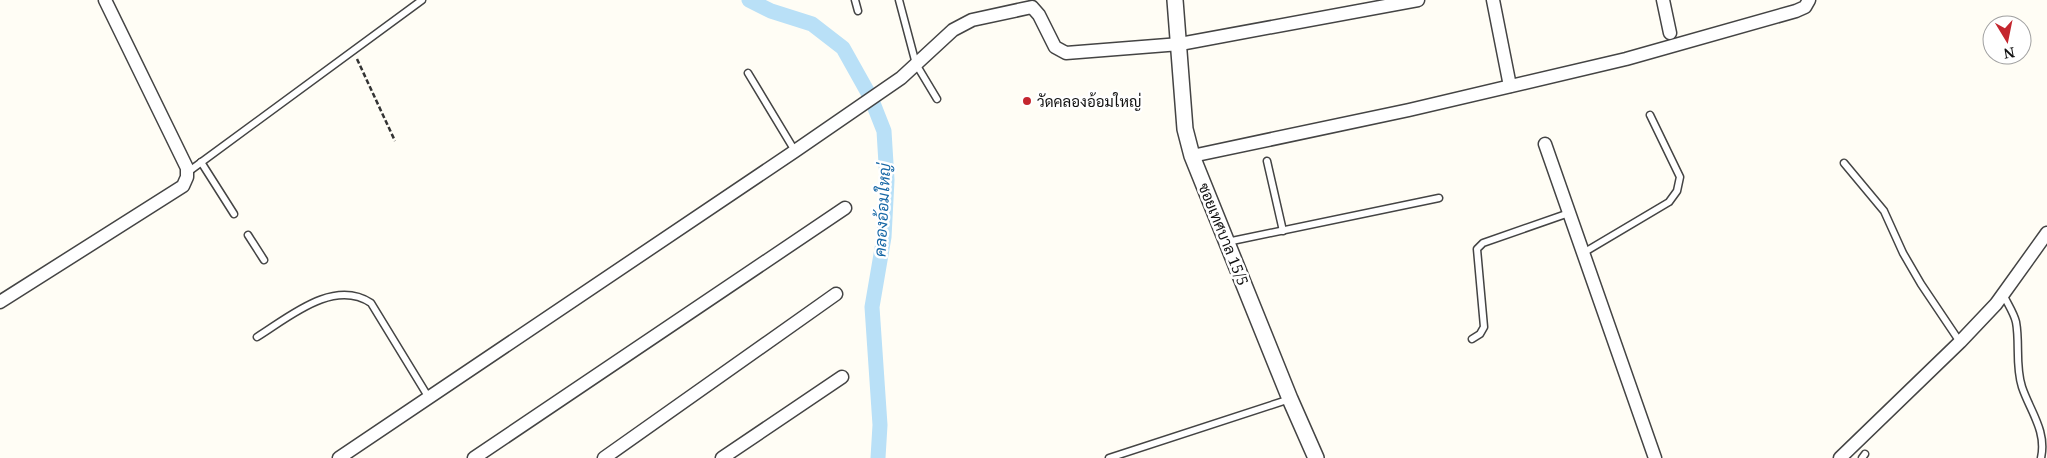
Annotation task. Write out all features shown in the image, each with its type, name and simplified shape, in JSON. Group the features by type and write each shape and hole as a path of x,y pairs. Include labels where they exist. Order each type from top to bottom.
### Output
{"street":[{"path":"0,302 183,186 186,181 187,168 105,0"},
{"name":"ซอยเทศบาล 15/5","path":"1175,0 1180,44 1185,129 1192,156 1290,399 1316,458"},
{"path":"339,458 901,78 953,30 972,20 1029,3 1039,16 1054,47 1066,53 1180,44 1389,3 1418,0"},
{"path":"1493,0 1510,86"},
{"path":"1663,0 1670,33"},
{"path":"1192,156 1409,110 1626,59 1796,11 1805,8 1809,0"},
{"path":"1545,144 1655,458"},
{"path":"474,458 845,208"},
{"path":"1840,458 1960,342 1996,304 2047,233"},
{"path":"604,458 836,294"},
{"path":"722,458 842,377"}],"lane":[{"path":"188,172 422,0"},
{"path":"855,0 858,11"},
{"path":"899,0 916,64 937,99"},
{"path":"748,73 795,151"},
{"path":"1583,253 1669,202 1677,191 1680,176 1650,115"},
{"path":"1267,161 1283,231"},
{"path":"201,162 234,214"},
{"path":"1844,163 1884,212 1903,253 1917,277 1960,342"},
{"path":"1227,242 1439,198"},
{"path":"1472,339 1480,334 1484,327 1477,248 1483,243 1569,213"},
{"path":"248,235 264,260"},
{"path":"2003,294 2016,321 2019,375 2023,389 2042,427 2046,440 2045,451 2041,458"},
{"path":"257,337 320,299 335,296 353,296 366,300 371,303 429,398"},
{"path":"1109,458 1290,399"}],"path":[{"path":"353,51 396,141"}],"waterway":[{"name":"คลองอ้อมใหญ่","path":"749,0 771,11 812,24 843,48 871,98 884,131 887,180 884,237 872,307 880,425 878,458"}],"place":[{"name":"วัดคลองอ้อมใหญ่","path":"1027,101"}]}
